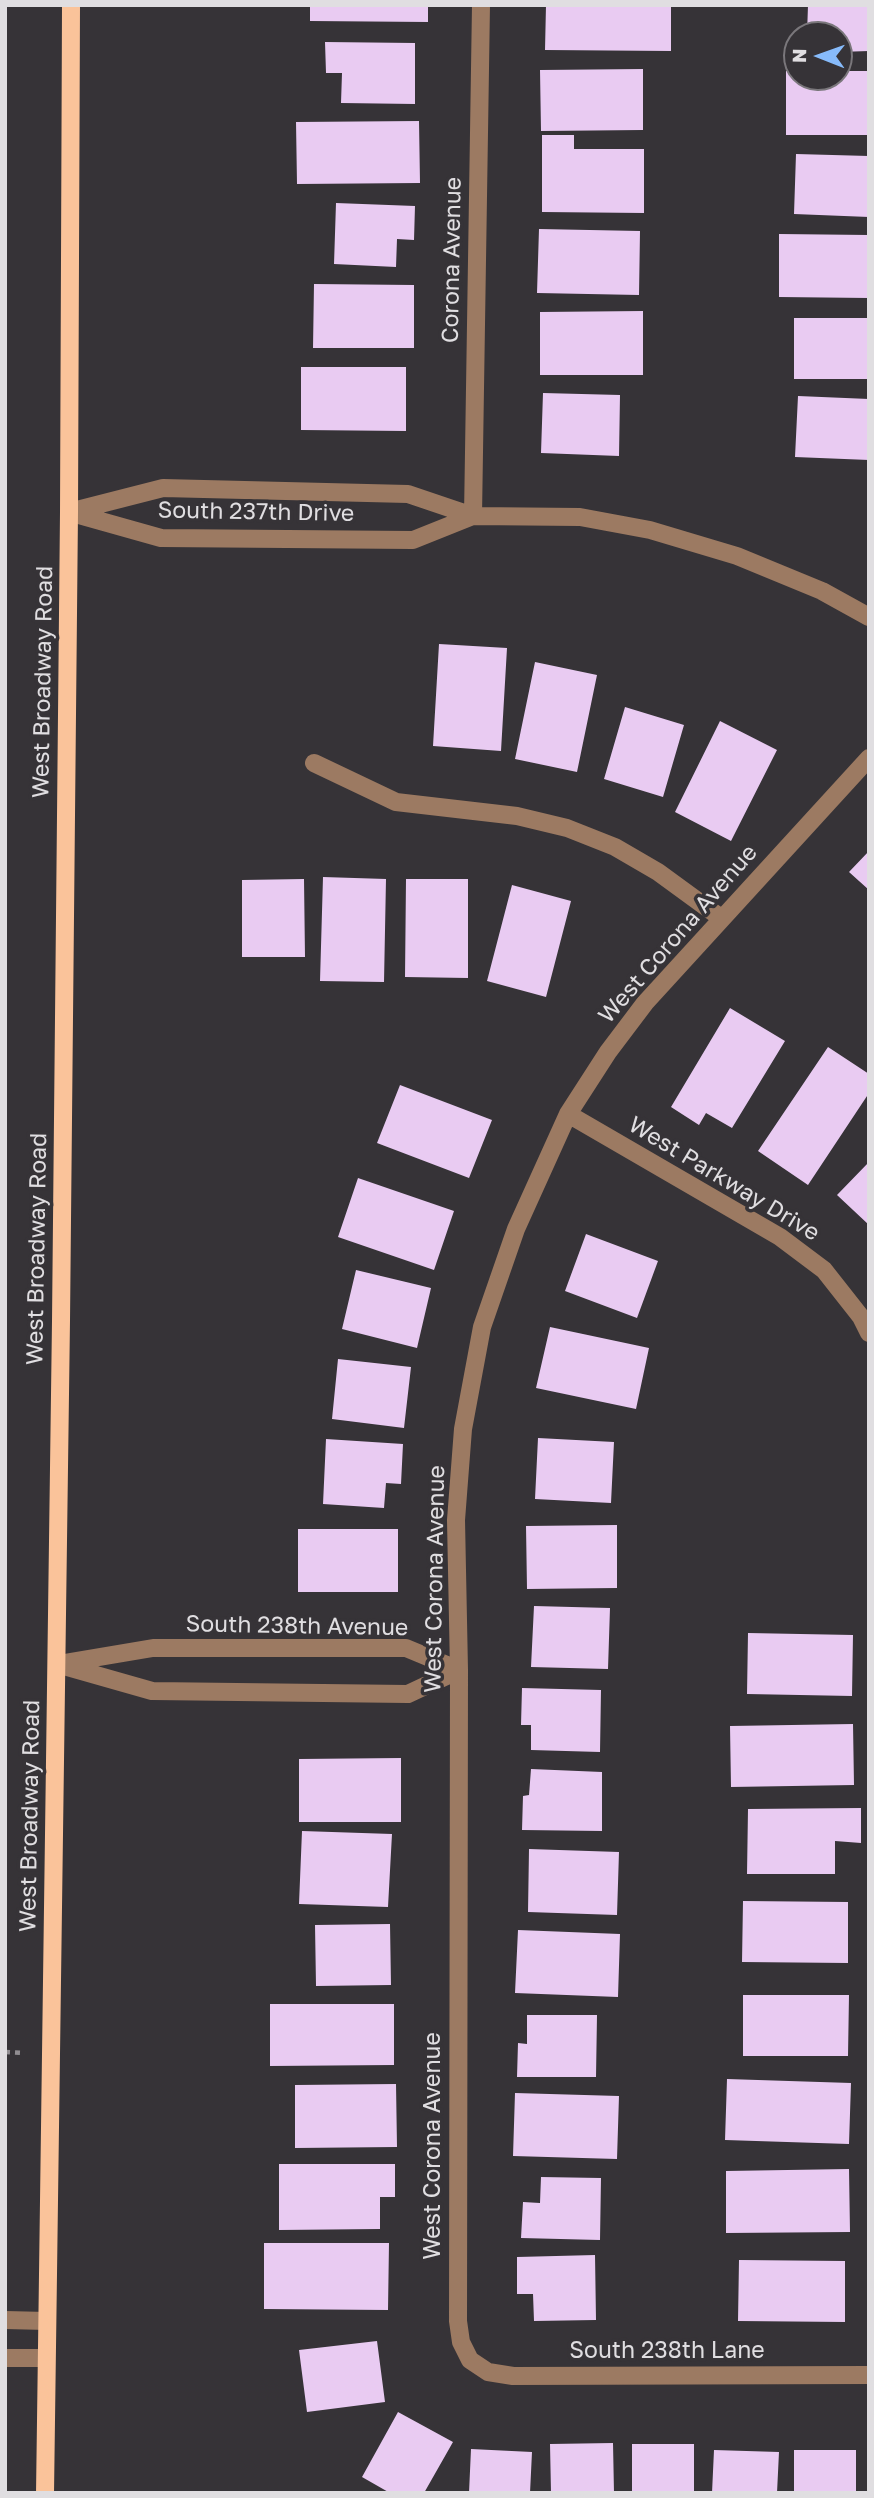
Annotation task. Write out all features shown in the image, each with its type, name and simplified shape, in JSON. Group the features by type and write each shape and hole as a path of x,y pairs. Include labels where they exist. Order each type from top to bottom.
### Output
{"main road":[{"name":"West Broadway Road","path":"45,2493 57,1664 69,512 71,5"}],"street":[{"name":"Corona Avenue","path":"473,516 481,5"},
{"name":"South 237th Drive","path":"69,512 163,488 408,494 473,516 580,517 650,530 737,556 822,591 869,617"},
{"name":"South 237th Drive","path":"69,512 161,538 413,540 473,516"},
{"name":"West Corona Avenue","path":"470,2360 461,2342 458,2321 459,1670 456,1520 463,1429 482,1327 516,1229 568,1114 607,1052 645,1003 869,758"},
{"path":"314,763 396,802 517,816 567,828 615,847 657,872 721,918"},
{"name":"West Parkway Drive","path":"568,1114 780,1237 824,1270 861,1317 869,1333"},
{"name":"South 238th Avenue","path":"57,1664 153,1648 406,1648 459,1670"},
{"path":"57,1664 152,1690 408,1695 459,1670"},
{"path":"5,2320 47,2321"},
{"path":"5,2358 46,2358"},
{"name":"South 238th Lane","path":"470,2360 488,2372 513,2376 869,2375"}],"building":[{"path":"310,5 428,5 428,22 310,21"},
{"path":"546,5 671,5 671,51 545,50"},
{"path":"808,5 869,5 869,51 853,52 853,21 807,21"},
{"path":"325,42 415,43 415,104 341,103 342,73 326,73"},
{"path":"643,69 643,130 541,131 540,70"},
{"path":"853,71 869,71 869,135 786,135 786,91 853,91"},
{"path":"419,121 420,183 297,184 296,122"},
{"path":"542,135 574,135 574,149 644,149 644,213 542,212"},
{"path":"796,154 869,156 869,217 794,214"},
{"path":"336,203 415,206 414,240 397,239 396,267 334,264"},
{"path":"539,229 640,231 639,295 537,293"},
{"path":"779,234 869,235 869,298 779,297"},
{"path":"314,284 414,285 414,348 313,348"},
{"path":"643,311 643,375 540,375 540,312"},
{"path":"794,318 869,318 869,379 794,379"},
{"path":"301,367 406,367 406,431 301,430"},
{"path":"543,393 620,395 619,456 541,453"},
{"path":"798,396 869,399 869,460 795,457"},
{"path":"439,644 507,648 501,751 433,746"},
{"path":"535,662 597,675 577,772 515,759"},
{"path":"625,707 684,725 663,797 604,779"},
{"path":"720,721 777,750 731,841 675,812"},
{"path":"869,851 869,890 849,872"},
{"path":"323,877 386,879 384,982 320,981"},
{"path":"304,879 305,957 242,957 242,880"},
{"path":"406,879 468,879 468,978 405,977"},
{"path":"512,885 571,901 546,997 487,981"},
{"path":"730,1008 785,1041 732,1128 706,1113 699,1125 671,1107"},
{"path":"828,1047 869,1074 869,1093 808,1185 758,1151"},
{"path":"400,1085 492,1120 469,1178 377,1143"},
{"path":"869,1162 869,1225 837,1195"},
{"path":"358,1178 454,1211 434,1270 338,1237"},
{"path":"586,1234 658,1261 637,1318 565,1291"},
{"path":"356,1270 431,1288 417,1348 342,1329"},
{"path":"550,1327 649,1348 636,1409 536,1388"},
{"path":"338,1359 411,1367 404,1428 332,1419"},
{"path":"538,1438 614,1442 611,1503 535,1499"},
{"path":"326,1439 403,1444 401,1484 386,1483 384,1508 323,1504"},
{"path":"617,1525 617,1588 527,1589 526,1526"},
{"path":"298,1529 398,1529 398,1592 298,1592"},
{"path":"534,1606 610,1608 608,1669 531,1667"},
{"path":"748,1633 853,1635 852,1696 747,1694"},
{"path":"522,1688 601,1690 600,1752 531,1750 531,1725 521,1725"},
{"path":"853,1724 854,1785 731,1787 730,1726"},
{"path":"401,1758 401,1822 299,1822 299,1759"},
{"path":"531,1769 602,1772 602,1831 522,1830 523,1796 529,1795"},
{"path":"861,1808 861,1843 835,1841 835,1874 747,1874 748,1809"},
{"path":"302,1831 392,1834 388,1907 299,1904"},
{"path":"529,1849 619,1852 617,1915 528,1912"},
{"path":"743,1901 848,1902 848,1963 742,1962"},
{"path":"390,1924 391,1985 316,1986 315,1925"},
{"path":"518,1930 620,1934 618,1997 515,1993"},
{"path":"743,1995 849,1995 848,2056 743,2056"},
{"path":"270,2004 394,2004 394,2065 270,2066"},
{"path":"527,2015 597,2015 596,2077 517,2077 518,2043 527,2044"},
{"path":"727,2079 851,2083 849,2144 725,2140"},
{"path":"396,2084 397,2147 295,2148 295,2085"},
{"path":"515,2093 619,2096 617,2159 513,2156"},
{"path":"279,2164 395,2164 395,2197 380,2197 380,2229 279,2230"},
{"path":"849,2169 850,2232 726,2233 726,2171"},
{"path":"541,2177 601,2178 600,2240 521,2238 523,2202 540,2203"},
{"path":"264,2243 389,2243 388,2310 264,2309"},
{"path":"595,2255 596,2320 534,2321 533,2294 517,2294 517,2257"},
{"path":"739,2260 845,2261 845,2322 738,2321"},
{"path":"377,2341 385,2402 307,2412 299,2350"},
{"path":"398,2412 453,2442 424,2493 390,2493 362,2477"},
{"path":"613,2443 614,2493 551,2493 550,2444"},
{"path":"632,2444 694,2444 694,2493 632,2493"},
{"path":"471,2449 532,2452 530,2493 469,2493"},
{"path":"714,2450 779,2452 777,2493 712,2493"},
{"path":"794,2450 856,2450 856,2493 794,2493"}]}
